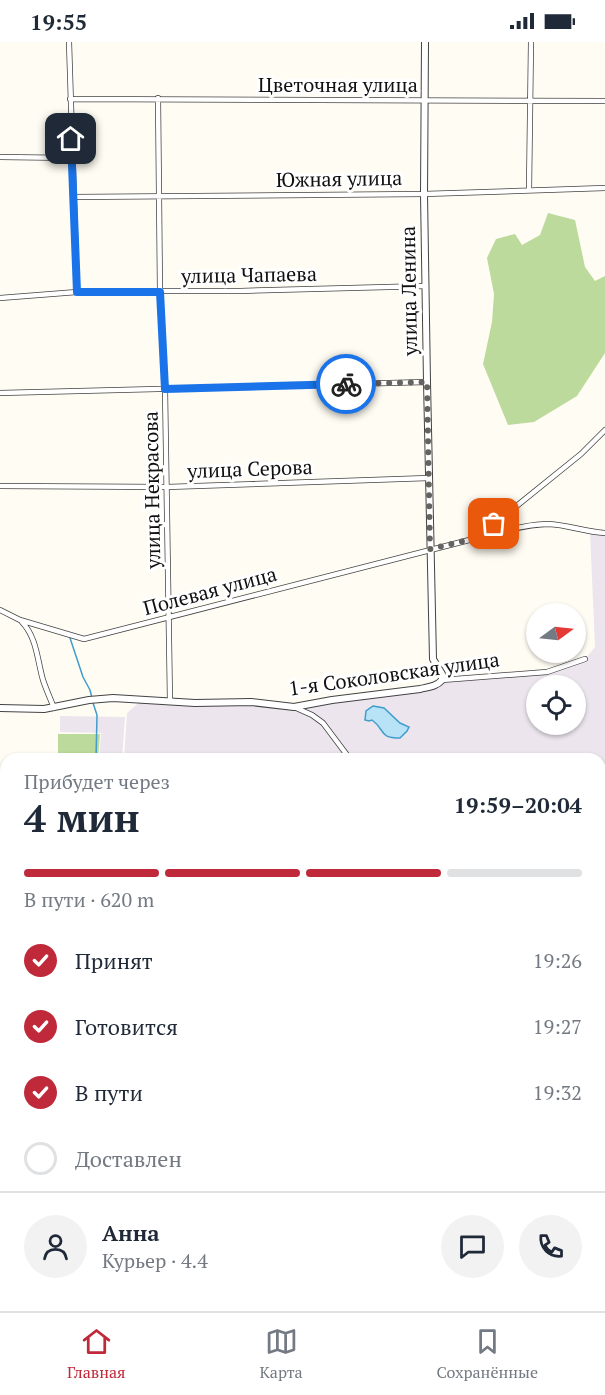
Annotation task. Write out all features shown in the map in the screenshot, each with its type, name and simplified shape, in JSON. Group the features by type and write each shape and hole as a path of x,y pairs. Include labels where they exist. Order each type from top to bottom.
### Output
{"street":[{"path":"69,42 77,292"},
{"name":"улица Ленина","path":"425,42 424,194 430,549 433,659 442,680"},
{"path":"529,190 531,42"},
{"name":"улица Некрасова","path":"158,98 160,292 165,389 170,701"},
{"name":"Цветочная улица","path":"70,99 605,101"},
{"path":"0,157 72,158"},
{"name":"Южная улица","path":"74,197 424,194 605,188"},
{"name":"улица Чапаева","path":"0,298 77,292 426,286"},
{"path":"0,393 427,382"},
{"path":"477,538 580,454 605,430"},
{"name":"улица Серова","path":"0,486 167,487 429,478"},
{"name":"Полевая улица","path":"0,610 20,620 84,639 514,528 548,524 605,533"},
{"path":"20,620 30,630 43,679 54,708"},
{"name":"1-я Соколовская улица","path":"0,708 44,709 92,699 113,698 195,703 251,702 294,707 420,689 439,684 442,680 547,672 571,663"},
{"path":"294,707 323,723 346,753"}],"shaded area":[{"path":"590,532 605,533 605,753 124,753 127,713 143,699 282,706 420,689 442,680 547,672 573,663 586,663 586,658 595,647"},
{"path":"60,716 125,717 122,753 99,753 101,733 60,732"}],"green space":[{"path":"548,213 575,220 585,267 595,281 605,276 605,353 577,396 534,422 508,425 483,364 492,322 494,294 487,258 496,239 515,234 522,245 540,235"},
{"path":"58,734 100,734 98,753 58,753"}],"water":[{"path":"373,706 384,708 400,723 409,727 407,731 400,738 385,735 372,720 365,720 366,711"}],"waterway":[{"path":"69,635 92,698"},
{"path":"93,703 97,715 96,753"}],"way so far":[{"path":"346,384 427,382 430,549 477,538 494,524"}],"route":[{"path":"71,139 77,292 160,292 165,389 346,384"}]}
